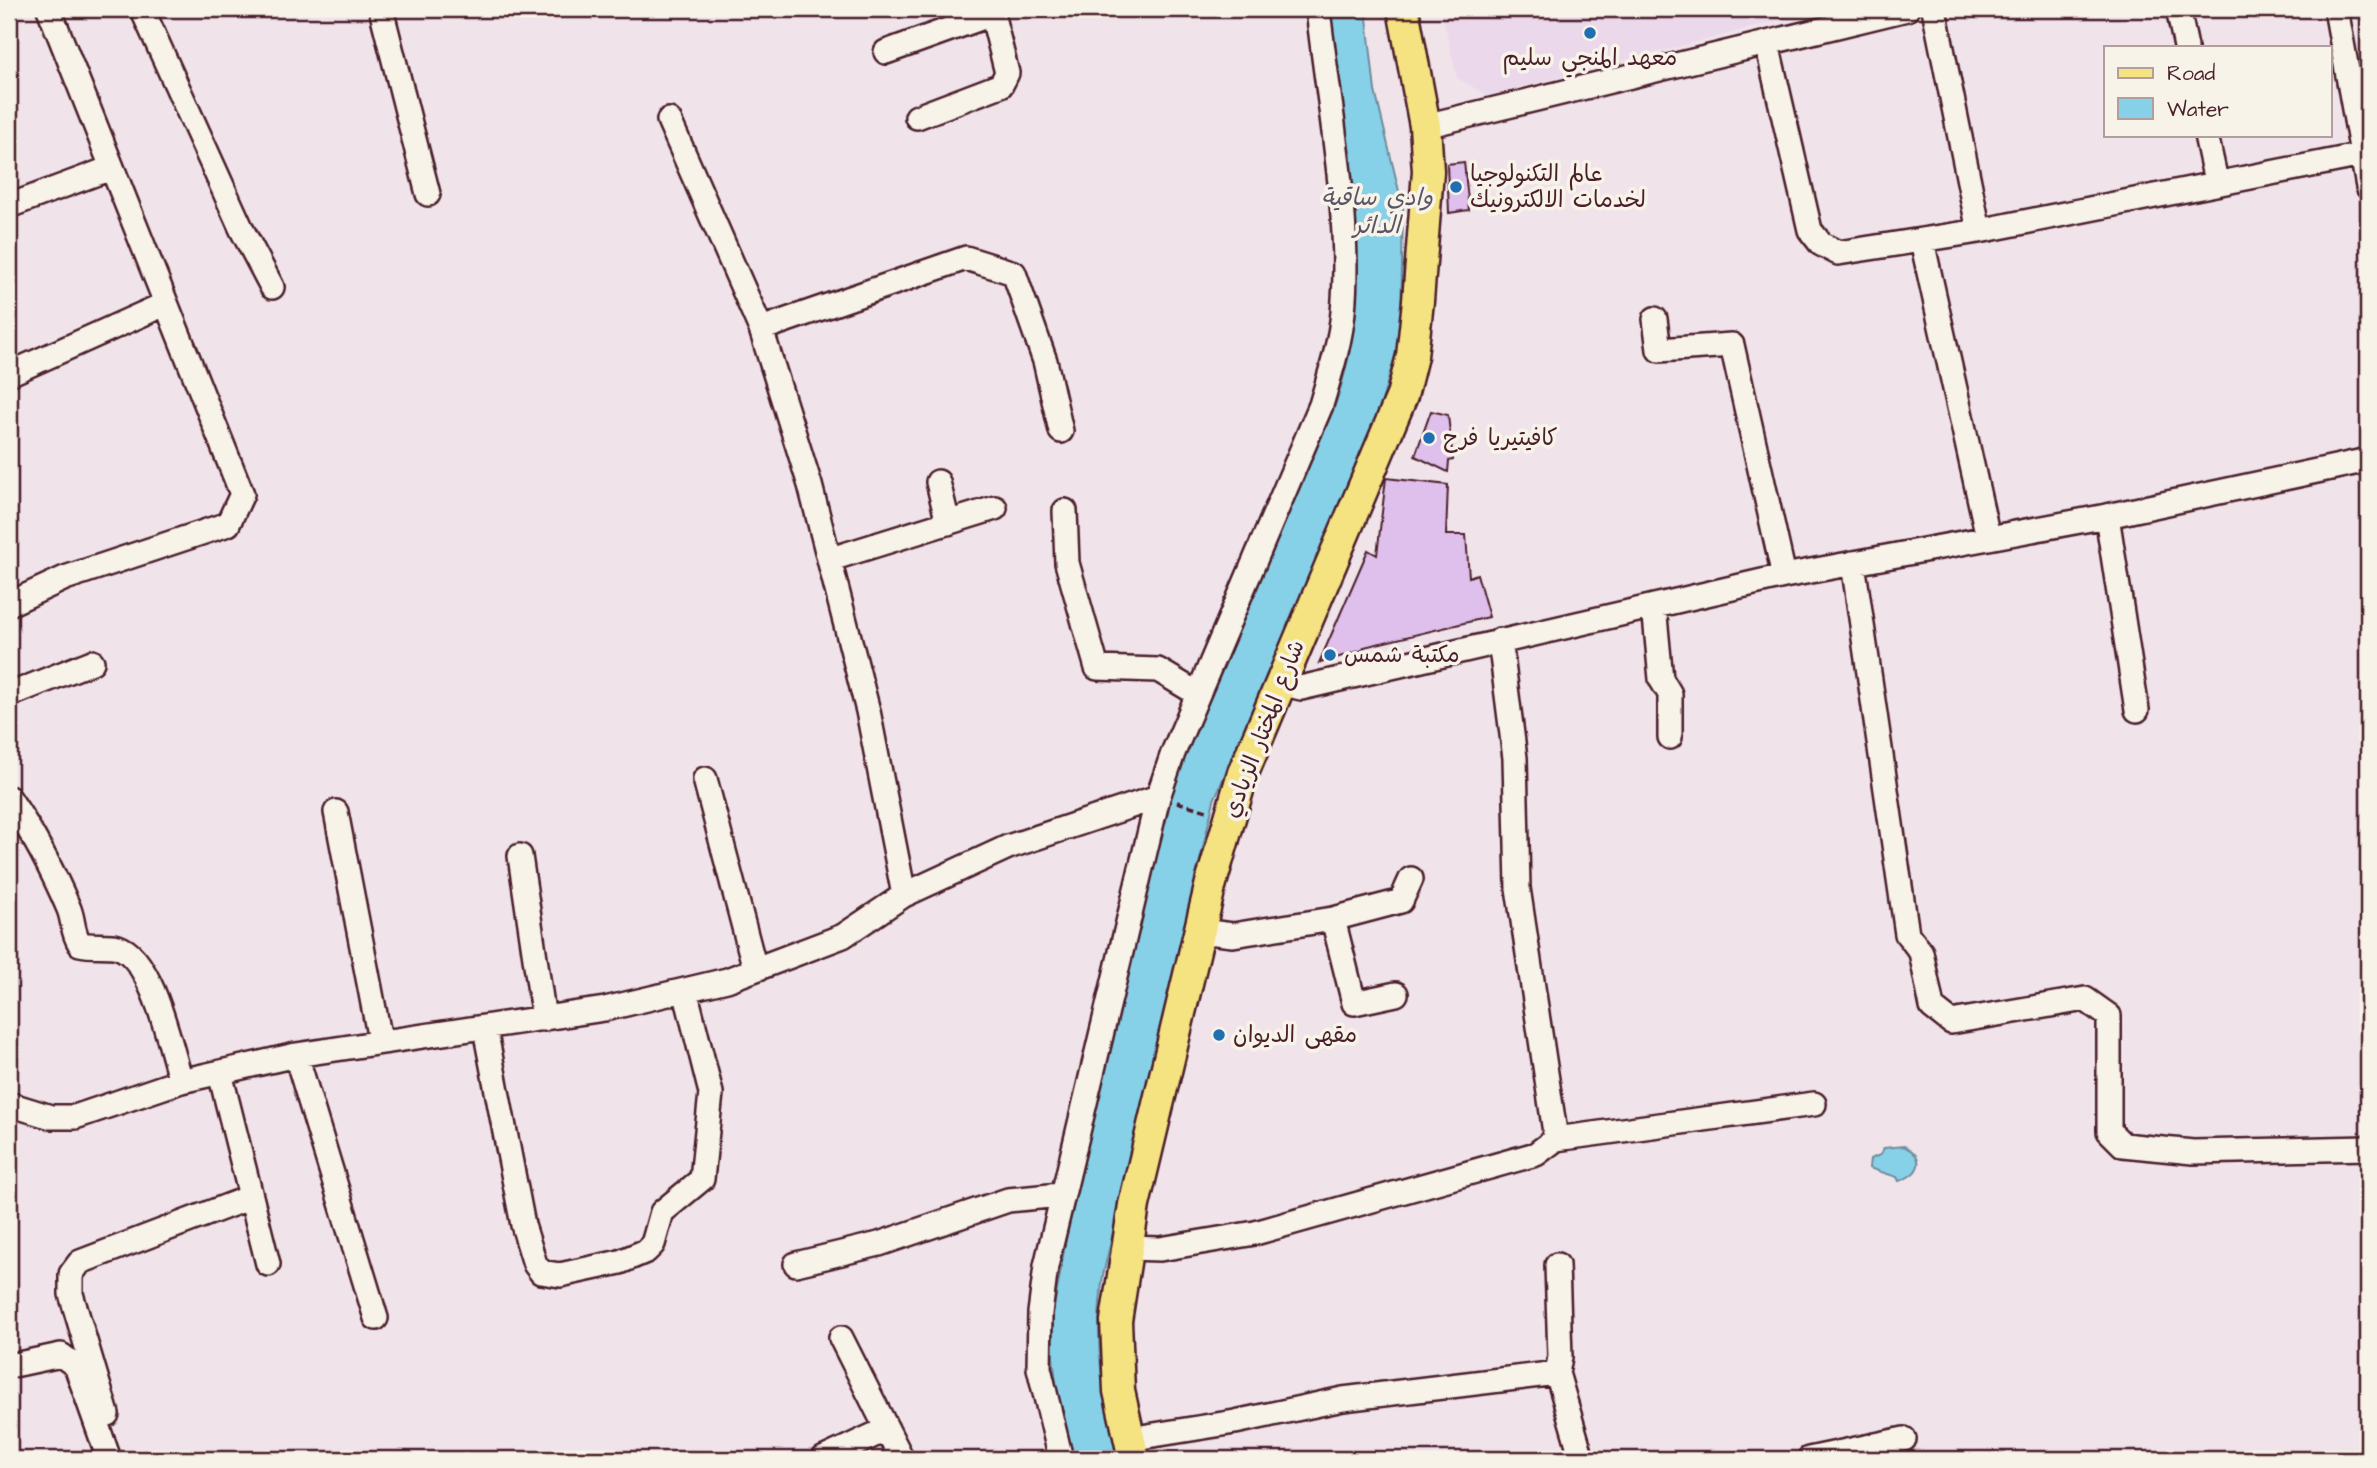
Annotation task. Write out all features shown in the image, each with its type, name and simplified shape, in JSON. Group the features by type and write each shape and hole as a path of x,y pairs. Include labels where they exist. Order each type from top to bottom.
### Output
{"main road":[{"name":"شارع المختار الزيادي","path":"1131,1449 1115,1353 1116,1321 1127,1248 1134,1205 1228,817 1242,773 1402,396 1412,356 1428,171 1425,126 1403,9"}],"street":[{"path":"9,604 65,578 228,524 242,494 49,9"},
{"path":"142,9 242,230 272,287"},
{"path":"381,9 428,194"},
{"path":"1061,1459 1039,1368 1044,1278 1060,1195 1158,797 1172,752 1321,405 1334,362 1343,312 1342,225 1318,9"},
{"path":"1425,126 1907,9"},
{"path":"1934,9 1979,231"},
{"path":"2178,9 2186,46"},
{"path":"2336,9 2368,187"},
{"path":"886,52 992,11 1007,73 1001,85 917,117"},
{"path":"1767,44 1810,230 1821,244 1838,253 1979,231 2216,181 2362,155"},
{"path":"668,120 761,329 831,559 868,711 904,895"},
{"path":"2206,136 2216,181"},
{"path":"9,206 111,168"},
{"path":"1922,241 1988,537"},
{"path":"761,329 966,258 991,265 1014,274 1045,361 1061,431"},
{"path":"9,374 165,304"},
{"path":"1655,319 1658,350 1732,345 1784,576"},
{"path":"1281,683 1301,688 1784,576 2107,516 2368,460"},
{"path":"938,482 948,523"},
{"path":"831,559 995,508"},
{"path":"1065,511 1067,563 1097,668 1158,670 1198,694"},
{"path":"2107,516 2137,709"},
{"path":"1853,563 1908,934 1921,952 1932,1007 1951,1021 2085,999 2109,1016 2109,1131 2123,1145 2193,1152 2368,1148"},
{"path":"1654,606 1661,679 1670,694 1670,737"},
{"path":"1500,640 1515,758 1518,888 1556,1139"},
{"path":"9,695 92,662"},
{"path":"705,779 755,969"},
{"path":"9,797 38,839 71,913 72,933 80,944 118,947 138,964 152,989 181,1081"},
{"path":"9,1104 51,1117 75,1117 181,1081 296,1055 380,1040 485,1029 685,990 755,969 843,936 904,895 1008,847 1158,797"},
{"path":"336,812 380,1040"},
{"path":"520,856 544,1019"},
{"path":"1200,931 1233,935 1333,919 1401,901 1412,879"},
{"path":"1333,919 1354,1003 1396,994"},
{"path":"485,1029 528,1244 541,1272 560,1275 620,1262 646,1251 653,1244 662,1212 698,1184 705,1174 703,1151 711,1093 685,990"},
{"path":"296,1055 376,1318"},
{"path":"220,1073 268,1264"},
{"path":"1127,1248 1160,1249 1279,1227 1536,1154 1556,1139 1814,1104"},
{"path":"796,1264 878,1244 1009,1200 1060,1195"},
{"path":"107,1414 71,1294 71,1274 80,1262 251,1197"},
{"path":"1557,1265 1560,1357 1557,1373 1582,1459"},
{"path":"841,1338 902,1459"},
{"path":"9,1366 61,1354 76,1366 109,1459"},
{"path":"1131,1449 1235,1422 1343,1399 1557,1373"},
{"path":"823,1459 887,1429"},
{"path":"1809,1459 1904,1439"}],"path":[{"path":"1158,797 1228,817"}],"shaded area":[{"name":"معهد المنجي سليم","path":"1441,9 1825,9 1488,96 1457,78"}],"water":[{"name":"وادي ساقية الدائر","path":"1329,9 1366,9 1375,91 1403,208 1401,323 1398,346 1373,431 1214,800 1103,1275 1099,1347 1108,1411 1120,1459 1074,1459 1058,1399 1053,1357 1053,1313 1066,1239 1163,821 1184,757 1334,408 1352,342 1357,275"},
{"path":"1904,1146 1918,1161 1916,1170 1906,1178 1899,1181 1897,1177 1869,1168 1870,1159 1880,1155 1884,1148"}],"building":[{"path":"1464,162 1469,210 1449,213 1447,164"},
{"path":"1431,411 1448,415 1453,460 1449,461 1448,472 1415,456"},
{"path":"1386,478 1448,485 1446,535 1466,535 1469,577 1477,574 1489,617 1364,647 1363,650 1319,663 1368,550 1377,555"}],"place":[{"name":"معهد المنجي سليم","path":"1590,33"},
{"name":"عالم التكنولوجيا لخدمات الالكترونيك","path":"1456,187"},
{"name":"كافيتيريا فرح","path":"1429,438"},
{"name":"مكتبة شمس","path":"1330,655"},
{"name":"مقهى الديوان","path":"1219,1035"}]}
